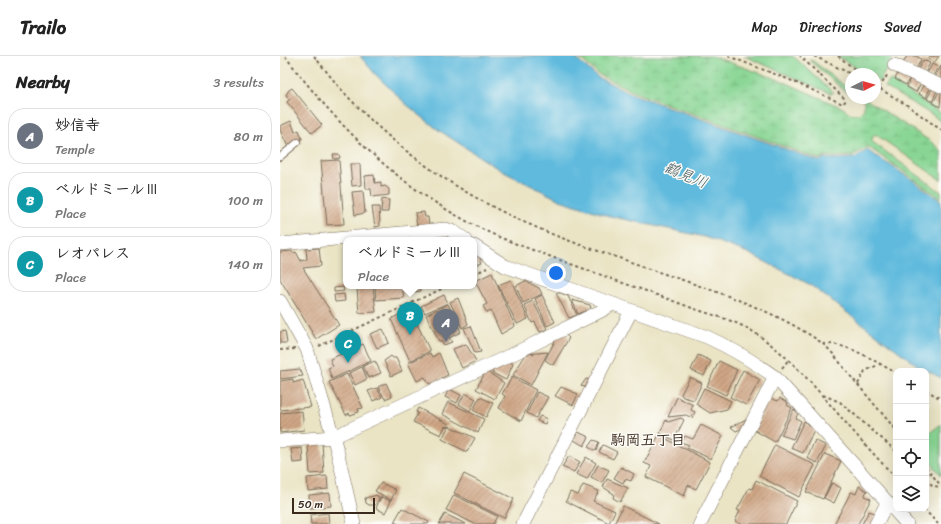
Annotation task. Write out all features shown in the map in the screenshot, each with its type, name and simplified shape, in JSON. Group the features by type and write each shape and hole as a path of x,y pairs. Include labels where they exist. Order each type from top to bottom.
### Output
{"street":[{"path":"894,64 941,86"},
{"path":"363,237 446,230 454,232 462,237"},
{"path":"280,244 343,239"},
{"path":"477,248 505,266 714,340 757,364 774,377 907,524"},
{"path":"280,301 307,349 333,436 354,524"},
{"path":"280,441 333,436 515,353 613,304"},
{"path":"523,524 631,310"},
{"path":"700,524 774,377"},
{"path":"876,524 887,503"}],"lane":[{"path":"280,157 298,142"}],"path":[{"path":"285,56 308,86 352,136 400,178 448,211 485,231 508,241 728,320 750,330 770,343 789,359 894,476"},
{"path":"314,56 337,85 370,120 398,145 429,169 458,188 504,213 542,230 751,305 782,320 823,344 893,426"},
{"path":"728,56 790,80 843,104 846,100 800,56"},
{"path":"814,56 845,71"},
{"path":"838,56 853,68"},
{"path":"881,86 894,64"},
{"path":"881,89 907,105 941,130"},
{"path":"307,349 314,348 442,289"},
{"path":"823,344 831,343 853,350 893,371"},
{"path":"786,363 789,359"},
{"path":"858,384 865,371 880,364"},
{"path":"929,392 941,399"},
{"path":"822,395 840,402 893,448"},
{"path":"929,470 941,486"},
{"path":"929,482 933,486 941,486"},
{"path":"927,512 938,524"}],"green space":[{"path":"577,56 712,56 782,81 843,108 851,114 859,114 864,109 864,104 873,104 930,141 941,150 941,180 875,134 871,141 941,192 941,199 868,147 852,156 826,156 819,159 636,93 601,76"},
{"path":"744,56 793,56 833,92 832,94"},
{"path":"837,56 894,56 881,79 881,68 856,68"},
{"path":"809,60 813,61 845,86 845,91"},
{"path":"890,80 941,113 941,122 934,116 885,87"},
{"path":"941,424 941,475 929,461 929,434"}],"water":[{"name":"鶴見川","path":"360,56 573,56 599,78 635,95 819,161 825,158 854,158 867,150 941,201 941,378 929,372 929,368 923,368 917,365 809,284 748,253 705,237 610,216 560,200 500,170 437,129 406,104 375,74"}],"building":[{"path":"907,56 916,56 921,59 916,70 903,63"},
{"path":"930,56 939,56 934,63 928,59"},
{"path":"923,60 930,63 924,75 917,71"},
{"path":"932,64 938,67 932,78 927,74"},
{"path":"941,66 941,78 939,81 934,79"},
{"path":"899,71 910,77 906,85 895,79"},
{"path":"910,78 921,83 916,92 907,87"},
{"path":"923,85 930,88 926,98 919,94"},
{"path":"292,88 322,125 312,133 287,102 290,99 286,95"},
{"path":"932,89 937,91 932,102 927,99"},
{"path":"940,90 941,91 940,107 933,103"},
{"path":"291,121 295,132 299,130 302,139 288,147 280,130 280,126"},
{"path":"333,154 339,154 340,158 334,159"},
{"path":"339,160 344,224 327,225 321,161"},
{"path":"350,164 360,164 361,185 352,186"},
{"path":"374,175 375,183 381,182 381,187 385,186 389,189 389,195 372,197 371,189 366,189 365,176"},
{"path":"363,191 365,213 355,215 352,192"},
{"path":"382,199 389,200 388,212 381,212"},
{"path":"372,207 379,207 380,226 375,227"},
{"path":"424,212 425,217 428,217 429,225 417,226 415,213"},
{"path":"319,248 321,266 303,268 339,325 316,339 280,279 280,252 296,252 301,261 307,259 306,249"},
{"path":"477,254 478,254 482,263 477,265"},
{"path":"492,273 515,326 501,334 491,311 487,313 483,306 487,304 477,285 477,280"},
{"path":"511,280 528,319 517,324 498,285"},
{"path":"525,281 539,288 542,294 523,303 516,286"},
{"path":"343,287 344,291 334,292 334,288"},
{"path":"357,289 373,289 376,312 359,313"},
{"path":"375,289 402,289 404,298 376,300"},
{"path":"406,289 421,289 421,291 407,293"},
{"path":"556,293 561,293 568,296 577,315 569,318"},
{"path":"344,294 345,301 335,302 334,295"},
{"path":"444,295 448,303 425,313 421,306"},
{"path":"542,295 555,322 547,326 535,299"},
{"path":"458,298 468,324 462,328 450,302"},
{"path":"572,300 590,305 591,309 578,314"},
{"path":"533,301 547,329 540,332 535,322 532,323 524,305"},
{"path":"448,304 461,332 449,338 452,342 444,345 441,341 439,341 426,315"},
{"path":"410,309 430,351 410,361 391,319"},
{"path":"471,326 481,352 475,353 464,328"},
{"path":"383,329 389,343 377,348 370,334"},
{"path":"285,331 287,343 280,343 280,332"},
{"path":"565,334 569,338 553,365 545,360 557,337"},
{"path":"363,344 371,361 332,379 328,368 333,366 330,359"},
{"path":"466,344 476,361 462,368 453,349"},
{"path":"548,352 531,385 513,375 526,354"},
{"path":"430,353 432,357 439,353 448,375 429,384 425,377 417,381 408,363"},
{"path":"698,355 711,361 704,376 691,370"},
{"path":"391,356 396,358 402,371 391,376 384,361"},
{"path":"506,360 513,364 506,380 492,373 496,366 499,368 502,362"},
{"path":"375,361 381,373 369,378 363,366"},
{"path":"719,361 737,370 726,395 707,386"},
{"path":"362,367 367,379 355,385 349,373"},
{"path":"300,369 303,376 280,379 280,371"},
{"path":"743,370 760,380 746,405 730,397"},
{"path":"486,371 504,383 495,399 476,389"},
{"path":"347,374 363,408 358,409 359,412 350,415 349,413 346,415 329,382"},
{"path":"512,377 536,390 521,421 499,408 505,396 502,394"},
{"path":"690,377 702,383 694,400 683,397 681,394"},
{"path":"293,379 293,383 303,380 311,407 280,410 280,381"},
{"path":"586,379 589,380 585,387 581,386"},
{"path":"386,383 392,396 385,399 378,387"},
{"path":"561,387 578,394 573,405 555,396"},
{"path":"377,388 382,397 373,401 368,391"},
{"path":"704,388 731,401 727,409 710,413 696,404"},
{"path":"449,389 461,395 457,403 445,397"},
{"path":"537,392 548,397 536,418 527,413"},
{"path":"465,393 476,399 470,411 459,404"},
{"path":"480,397 493,403 486,417 473,410"},
{"path":"677,397 693,405 691,410 695,412 692,418 686,415 668,417"},
{"path":"770,398 778,401 780,398 788,403 787,405 792,408 775,442 754,430"},
{"path":"448,402 484,419 478,433 442,414"},
{"path":"418,408 449,424 447,427 445,426 441,435 413,422 418,413 416,412"},
{"path":"794,409 798,413 796,418 801,421 793,439 781,435"},
{"path":"302,411 304,430 280,433 280,413"},
{"path":"540,416 547,419 545,424 537,421"},
{"path":"681,418 684,420 674,440 660,433 666,420 668,422"},
{"path":"746,419 741,429 736,431 731,427"},
{"path":"804,421 814,430 803,453 791,448"},
{"path":"701,425 723,436 711,459 687,448 689,445 681,442 685,436 693,439"},
{"path":"449,426 475,438 467,452 442,439"},
{"path":"578,432 589,437 584,446 574,440"},
{"path":"659,435 710,462 696,489 688,485 684,496 646,477 651,466 644,463"},
{"path":"593,440 599,442 596,451 588,447"},
{"path":"815,440 826,446 817,463 807,458"},
{"path":"322,443 324,473 310,474 308,445"},
{"path":"603,445 617,452 613,459 599,452"},
{"path":"775,445 815,465 799,497 759,476"},
{"path":"302,448 303,462 293,463 291,449"},
{"path":"825,454 841,461 823,499 806,492"},
{"path":"569,456 580,462 574,472 562,467"},
{"path":"586,457 596,463 587,479 576,474"},
{"path":"598,465 609,470 602,483 591,477"},
{"path":"621,467 634,474 631,481 625,479 623,483 614,478"},
{"path":"464,474 514,499 504,518 454,493"},
{"path":"327,476 328,489 308,491 307,478"},
{"path":"607,479 628,488 620,502 613,498 614,494 603,487"},
{"path":"756,480 797,501 786,524 740,524 735,521 740,511 737,510 749,488 752,489"},
{"path":"381,483 396,490 391,500 375,491"},
{"path":"832,483 841,488 834,503 824,498"},
{"path":"583,485 599,491 593,501 615,511 609,523 566,501 570,492 578,495"},
{"path":"859,486 867,491 864,496 871,499 858,524 834,524 851,492 856,494"},
{"path":"330,493 331,506 310,508 309,495"},
{"path":"377,495 379,499 375,505 369,505 366,503 365,498"},
{"path":"454,495 497,516 493,524 475,524 446,510"},
{"path":"381,497 391,501 385,513 376,508"},
{"path":"623,506 659,524 614,524"},
{"path":"402,508 429,522 428,524 399,524 394,522"},
{"path":"869,511 877,514 872,524 862,524"},
{"path":"328,513 329,524 311,524 310,515"},
{"path":"445,514 466,524 439,524"}],"place":[{"name":"ベルドミールⅢ","path":"410,335"},
{"name":"妙信寺","path":"446,342"},
{"name":"レオパレス","path":"348,363"}],"district":[{"name":"駒岡五丁目","path":"648,440"}]}
